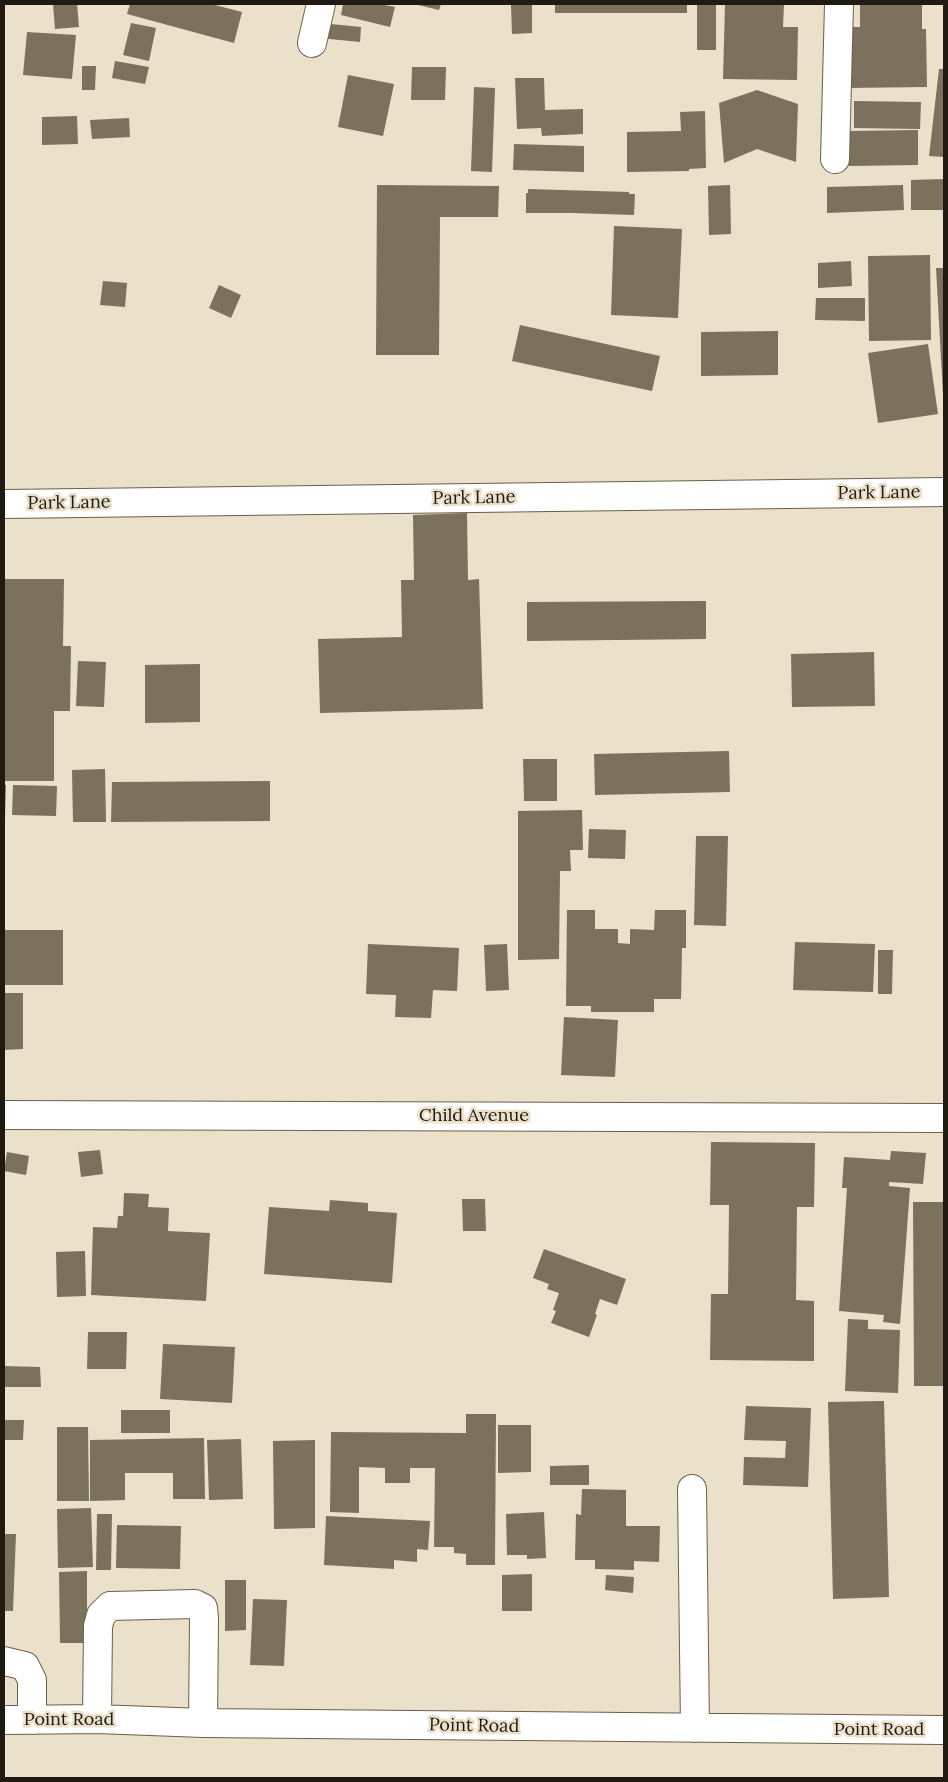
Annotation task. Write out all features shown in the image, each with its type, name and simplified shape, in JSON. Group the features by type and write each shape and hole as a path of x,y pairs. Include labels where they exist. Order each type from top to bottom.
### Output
{"street":[{"path":"312,43 321,4"},
{"path":"835,159 839,4"},
{"name":"Park Lane","path":"4,504 944,492"},
{"name":"Child Avenue","path":"4,1115 944,1118"},
{"path":"692,1489 695,1728"},
{"path":"97,1719 98,1626 101,1615 110,1606 195,1604 203,1608 204,1618 204,1723"},
{"path":"4,1661 25,1666 32,1680 32,1720"},
{"name":"Point Road","path":"4,1720 97,1719 204,1723 944,1730"}],"building":[{"path":"53,4 77,4 79,27 55,29"},
{"path":"130,4 211,4 242,12 234,43 127,14"},
{"path":"343,4 379,4 395,7 390,27 341,15"},
{"path":"414,4 441,4 439,10"},
{"path":"555,4 687,4 687,13 555,13"},
{"path":"697,4 716,4 716,50 697,50"},
{"path":"725,4 784,4 783,27 798,27 797,80 723,79"},
{"path":"860,4 922,4 922,29 926,29 927,87 847,88 846,27 860,27"},
{"path":"511,5 532,5 532,33 512,34"},
{"path":"131,23 156,28 149,61 123,55"},
{"path":"321,23 361,27 360,42 319,38"},
{"path":"27,32 76,35 72,79 23,75"},
{"path":"115,61 149,67 145,84 112,78"},
{"path":"82,66 96,66 95,90 82,90"},
{"path":"412,67 446,67 445,100 411,100"},
{"path":"939,69 944,69 944,157 929,156"},
{"path":"348,75 394,84 383,136 338,127"},
{"path":"515,78 544,78 545,110 583,109 583,134 542,136 541,128 517,129"},
{"path":"474,87 495,88 492,172 471,171"},
{"path":"757,90 798,104 796,162 757,149 724,163 719,103"},
{"path":"854,101 921,102 920,129 854,128"},
{"path":"705,111 706,168 689,169 689,171 627,172 627,132 681,131 680,112"},
{"path":"77,116 78,144 42,145 42,117"},
{"path":"129,118 130,137 92,139 90,120"},
{"path":"918,130 918,165 849,166 849,131"},
{"path":"514,144 584,146 584,172 513,170"},
{"path":"944,179 944,210 911,210 911,180"},
{"path":"377,185 499,186 498,217 440,217 439,355 376,355"},
{"path":"730,185 731,234 709,235 708,186"},
{"path":"903,185 904,210 827,213 827,187"},
{"path":"528,189 629,192 629,194 635,194 634,215 526,213 526,193 528,193"},
{"path":"614,226 682,229 678,318 611,315"},
{"path":"930,255 931,340 869,341 868,256"},
{"path":"851,261 852,286 818,288 818,263"},
{"path":"936,268 944,268 944,395 943,395"},
{"path":"103,281 127,283 125,307 100,305"},
{"path":"219,285 241,295 231,318 209,308"},
{"path":"816,298 865,298 865,321 815,320"},
{"path":"520,325 660,356 652,391 512,361"},
{"path":"778,331 778,375 701,376 701,332"},
{"path":"928,344 938,414 878,423 868,353"},
{"path":"467,513 468,580 479,579 483,709 320,713 318,639 402,637 401,580 414,580 413,515"},
{"path":"4,579 64,579 63,646 71,646 70,711 54,711 54,781 4,781"},
{"path":"706,601 706,639 527,641 527,602"},
{"path":"874,652 875,706 792,707 791,654"},
{"path":"78,661 106,662 104,707 76,706"},
{"path":"200,664 200,722 145,723 145,665"},
{"path":"729,751 730,792 595,795 594,754"},
{"path":"523,759 557,759 557,801 524,801"},
{"path":"105,769 106,822 73,822 72,770"},
{"path":"270,781 270,821 111,822 112,782"},
{"path":"4,785 6,785 5,818 4,818"},
{"path":"13,785 57,786 56,816 12,815"},
{"path":"582,810 583,850 570,850 571,871 560,871 559,959 518,960 518,811"},
{"path":"589,829 626,830 625,859 588,858"},
{"path":"696,836 728,836 726,926 694,925"},
{"path":"567,910 595,910 595,929 618,929 618,943 630,944 630,929 654,930 655,910 686,910 686,948 682,948 681,999 654,999 654,1012 591,1012 591,1006 566,1006"},
{"path":"4,930 63,930 63,985 4,985"},
{"path":"795,942 875,944 873,992 793,990"},
{"path":"368,944 459,948 457,991 433,990 431,1018 395,1017 396,995 366,994"},
{"path":"507,944 509,990 486,991 484,945"},
{"path":"878,950 893,950 892,994 878,994"},
{"path":"4,993 23,993 23,1049 4,1050"},
{"path":"564,1017 618,1020 615,1077 561,1075"},
{"path":"711,1142 815,1143 814,1207 797,1207 796,1300 814,1301 814,1361 710,1360 711,1294 728,1294 729,1205 710,1205"},
{"path":"100,1150 103,1174 81,1177 78,1152"},
{"path":"891,1151 926,1153 923,1184 889,1182 889,1186 910,1188 900,1324 883,1322 884,1315 839,1311 847,1188 842,1188 844,1157 890,1160"},
{"path":"7,1152 29,1156 26,1175 4,1171"},
{"path":"124,1193 149,1194 148,1207 169,1208 168,1231 210,1233 206,1301 91,1295 93,1227 117,1228 118,1216 123,1216"},
{"path":"462,1199 485,1199 486,1231 463,1231"},
{"path":"330,1200 368,1203 368,1211 397,1213 392,1283 264,1274 269,1207 329,1211"},
{"path":"913,1202 944,1202 944,1386 914,1386"},
{"path":"544,1249 626,1279 617,1305 600,1299 595,1314 597,1315 589,1337 551,1323 556,1311 553,1310 559,1293 547,1289 549,1284 533,1278"},
{"path":"85,1251 86,1296 57,1297 56,1252"},
{"path":"848,1319 868,1320 868,1329 900,1330 898,1393 845,1391"},
{"path":"88,1332 127,1332 126,1369 87,1369"},
{"path":"163,1344 235,1347 232,1403 160,1399"},
{"path":"4,1366 40,1367 41,1387 4,1387"},
{"path":"884,1401 889,1597 833,1599 828,1402"},
{"path":"746,1406 811,1408 808,1487 743,1485 744,1457 785,1458 786,1441 744,1440"},
{"path":"121,1410 170,1410 170,1433 121,1433"},
{"path":"466,1414 496,1414 495,1565 466,1565 466,1554 454,1553 454,1547 434,1547 435,1468 410,1468 410,1483 385,1483 385,1468 359,1467 359,1513 330,1512 331,1432 466,1433"},
{"path":"4,1420 24,1420 23,1440 4,1440"},
{"path":"498,1425 531,1425 531,1472 498,1473"},
{"path":"57,1427 88,1427 89,1501 57,1501"},
{"path":"204,1438 205,1499 173,1499 173,1473 125,1473 125,1500 90,1501 90,1440"},
{"path":"241,1439 243,1499 209,1500 207,1440"},
{"path":"315,1440 315,1528 274,1529 273,1441"},
{"path":"589,1465 589,1485 550,1485 550,1466"},
{"path":"582,1489 626,1490 626,1526 660,1526 659,1562 634,1561 634,1570 595,1569 595,1560 575,1560 576,1514 581,1515"},
{"path":"91,1508 93,1567 58,1568 57,1509"},
{"path":"544,1512 546,1558 527,1559 527,1555 507,1555 506,1514"},
{"path":"97,1514 112,1514 111,1570 96,1570"},
{"path":"326,1516 430,1521 428,1550 417,1549 417,1562 394,1560 394,1569 324,1565"},
{"path":"117,1525 181,1526 180,1569 116,1568"},
{"path":"4,1534 16,1534 13,1611 4,1611"},
{"path":"87,1571 87,1643 60,1643 59,1572"},
{"path":"532,1574 532,1611 502,1611 502,1575"},
{"path":"606,1575 634,1577 633,1593 605,1590"},
{"path":"225,1580 246,1580 246,1630 225,1631"},
{"path":"253,1599 287,1600 284,1666 250,1665"}]}
